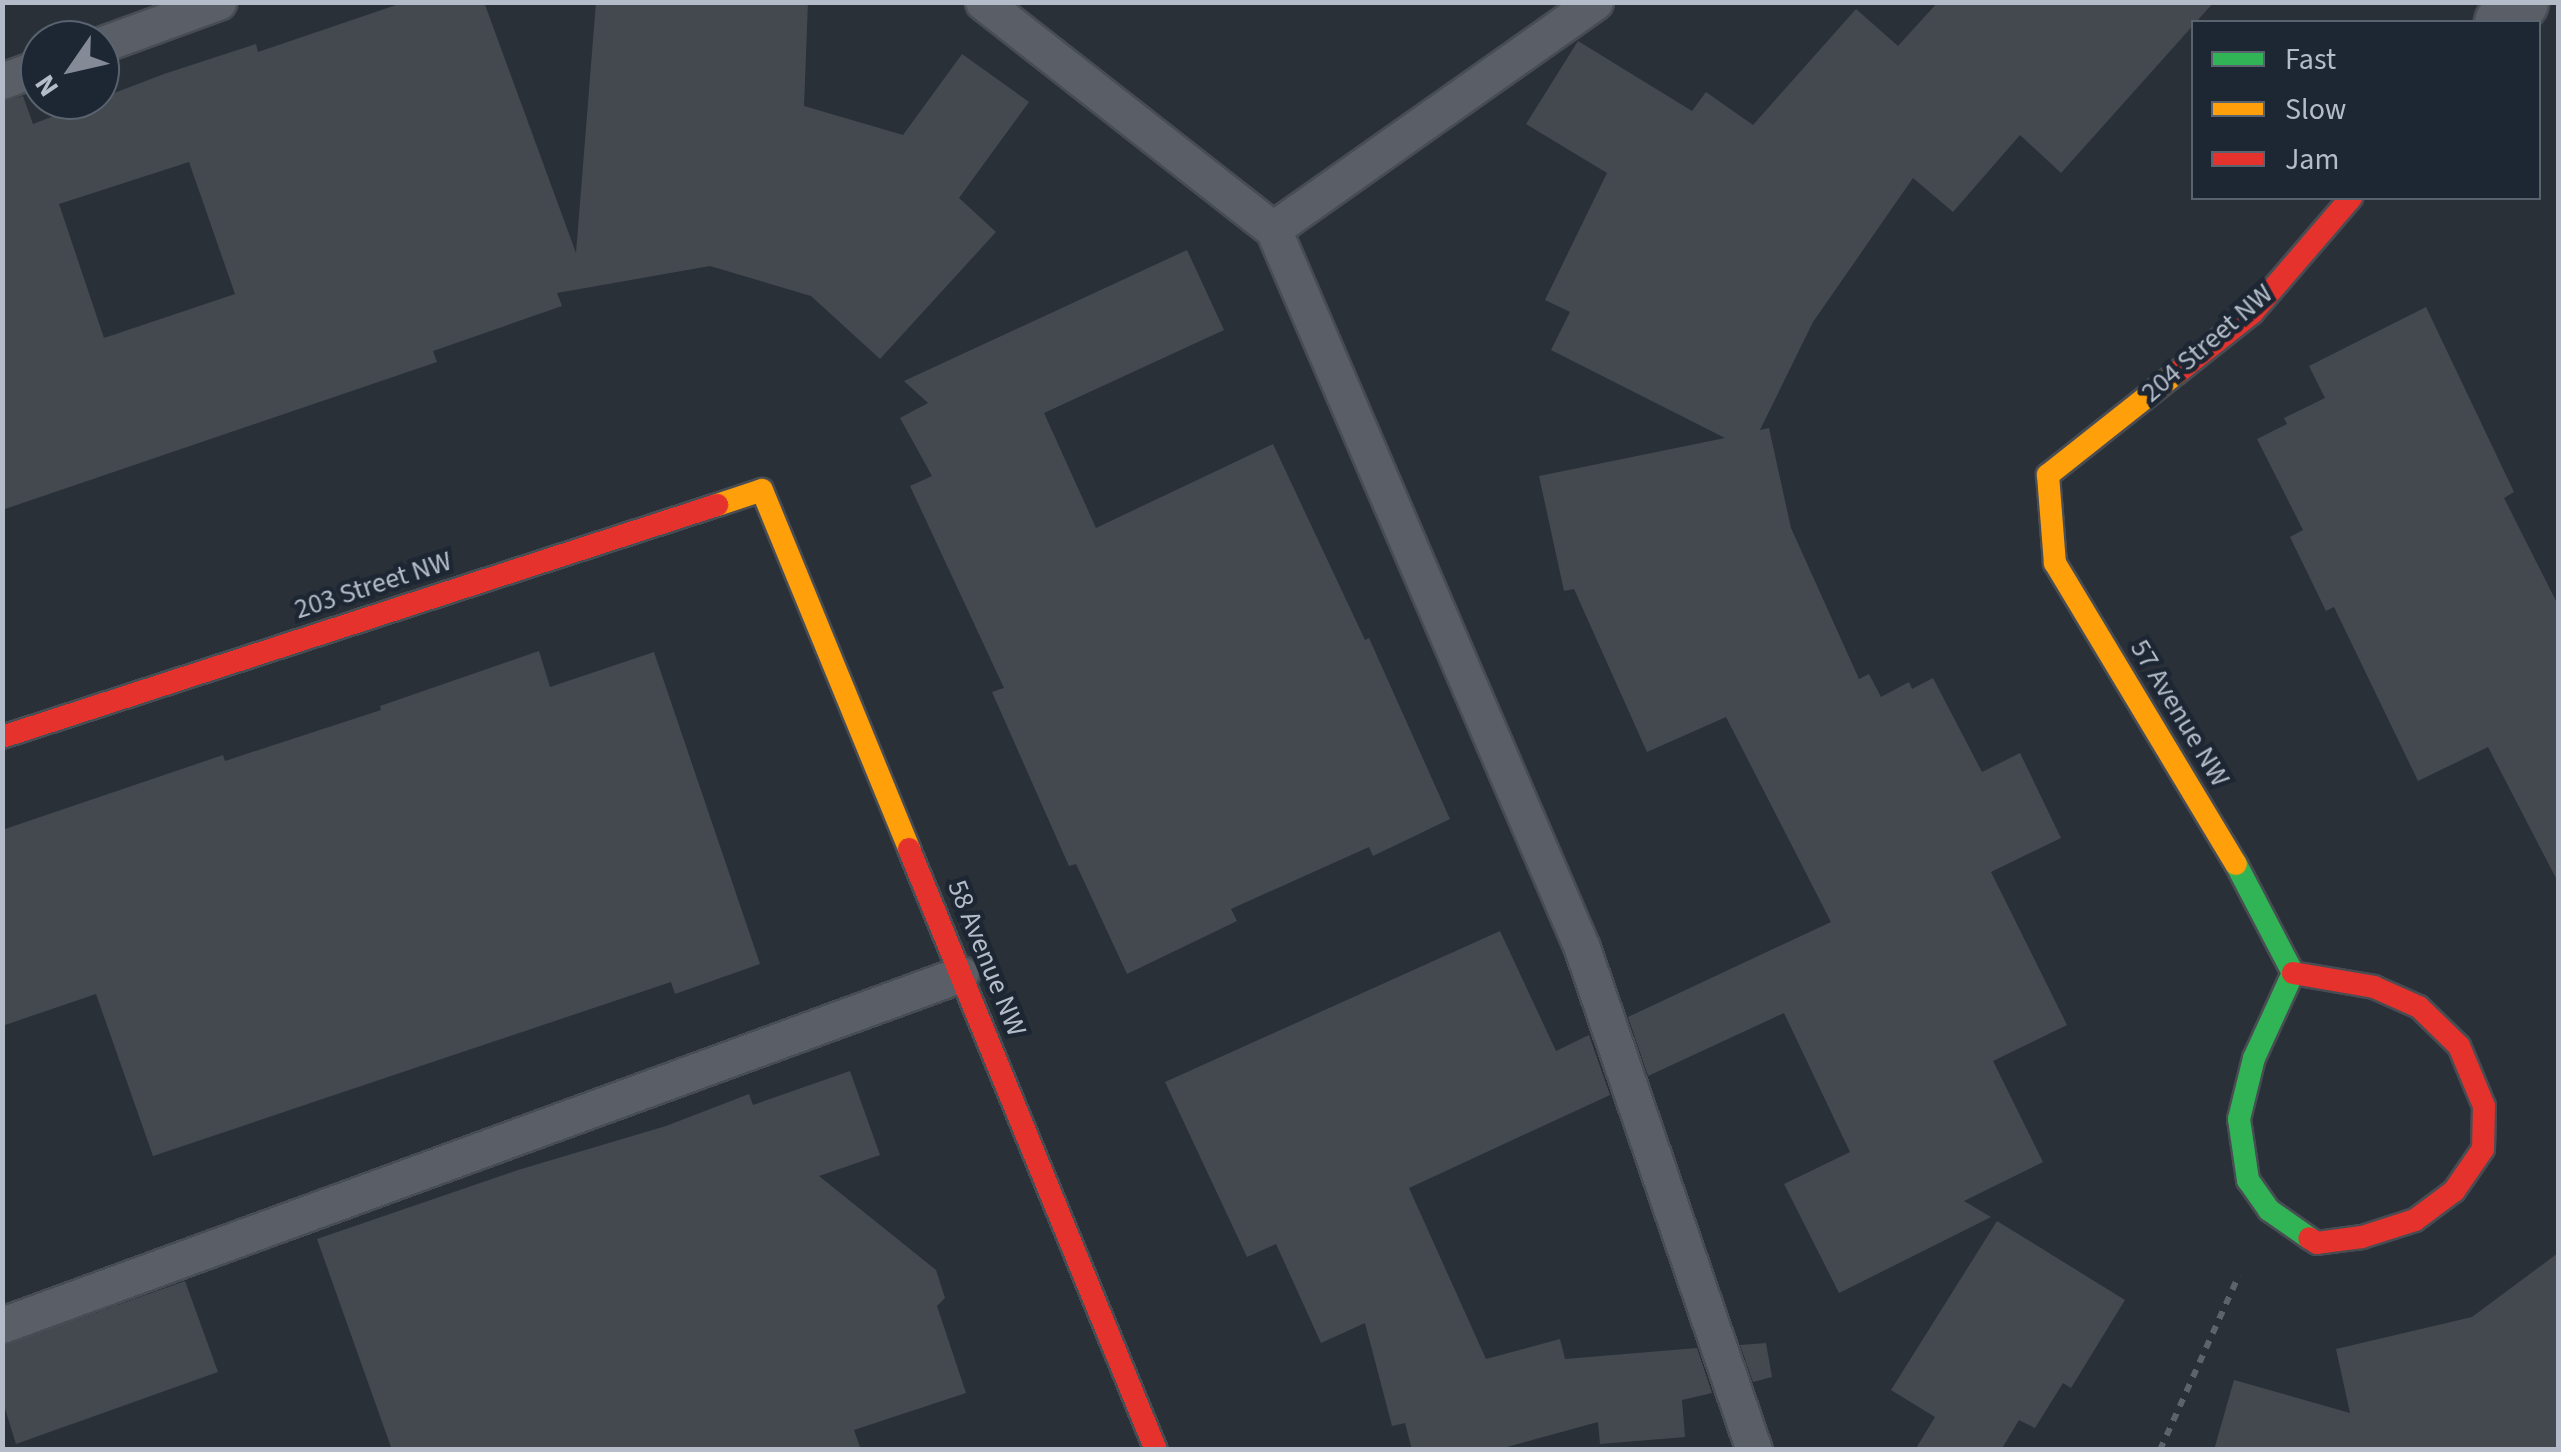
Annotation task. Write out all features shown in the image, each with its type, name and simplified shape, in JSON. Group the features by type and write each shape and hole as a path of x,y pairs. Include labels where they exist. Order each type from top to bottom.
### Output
{"street":[{"name":"204 Street NW","path":"2048,474 2252,313 2349,200"},
{"name":"57 Avenue NW","path":"2048,474 2055,563 2263,908 2293,973"},
{"name":"203 Street NW","path":"2,736 762,490"},
{"name":"58 Avenue NW","path":"762,490 1156,1450"},
{"path":"2293,973 2374,986 2419,1007 2459,1046 2484,1106 2484,1149 2454,1191 2415,1220 2362,1238 2317,1243 2268,1210 2248,1180 2239,1119 2254,1058 2293,973"}],"lane":[{"path":"120,38 218,2"},
{"path":"984,2 1273,230 1582,948 1754,1450"},
{"path":"1273,230 1595,2"},
{"path":"2,1325 961,974"}],"path":[{"path":"2160,1450 2268,1210"}],"building":[{"path":"405,2 484,2 576,253 596,2 808,2 804,106 903,135 962,54 1029,102 959,198 996,232 880,359 811,296 710,266 557,293 562,306 433,351 437,362 2,510 2,102 20,97 20,120 32,120 33,124 43,120 120,120 120,91 256,44 258,52","holes":["189,162 235,294 104,338 59,204"]},
{"path":"1938,2 2214,2 2198,20 2191,20 2191,28 2061,173 2020,135 1953,212 1913,178 1813,322 1760,430 1769,428 1791,528 1859,679 1869,674 1881,697 1909,682 1912,689 1933,678 1982,772 2020,753 2061,838 1991,872 2067,1025 1993,1061 2043,1162 1964,1201 1991,1217 1839,1293 1784,1184 1850,1152 1784,1013 1648,1076 1628,1017 1831,922 1726,717 1647,752 1574,589 1564,591 1539,476 1725,438 1551,350 1570,312 1545,300 1607,173 1526,124 1578,41 1692,111 1706,92 1753,125 1856,9 1898,46"},
{"path":"1187,250 1224,330 1044,413 1096,528 1273,444 1365,640 1369,638 1450,819 1373,856 1369,847 1231,909 1237,921 1127,974 1076,864 1069,866 992,692 1004,688 910,486 932,476 900,418 928,403 904,381"},
{"path":"2426,307 2514,492 2504,498 2558,605 2558,882 2488,747 2418,781 2334,607 2326,611 2290,537 2303,530 2257,439 2287,424 2284,418 2325,398 2309,366"},
{"path":"539,651 550,687 654,652 760,964 675,994 671,982 153,1156 96,994 2,1026 2,830 223,755 225,761 381,710 380,706"},
{"path":"1500,931 1556,1051 1589,1035 1610,1095 1409,1188 1486,1359 1560,1339 1565,1359 1697,1348 1712,1393 1682,1400 1685,1437 1600,1444 1598,1422 1496,1450 1412,1450 1405,1423 1392,1426 1365,1323 1321,1343 1276,1244 1247,1257 1165,1082"},
{"path":"850,1071 880,1155 819,1176 936,1270 945,1298 937,1306 966,1393 854,1430 861,1450 392,1450 317,1239 518,1170 666,1126 749,1094 753,1105"},
{"path":"1997,1221 2125,1300 2071,1388 2063,1383 2035,1428 2019,1420 2001,1450 1915,1450 1935,1417 1891,1390"},
{"path":"2558,1253 2558,1450 2214,1450 2234,1380 2350,1413 2336,1349 2472,1317"},
{"path":"185,1281 218,1372 16,1444 2,1399 2,1346"},
{"path":"1766,1343 1772,1377 1753,1382 1740,1345"}],"traffic: fast":[{"path":"2236,864 2293,973 2254,1058 2239,1119 2248,1180 2269,1210 2309,1238"}],"traffic: slow":[{"path":"2178,372 2048,475 2055,563 2236,864"},
{"path":"717,505 762,490 909,849"}],"traffic: jam":[{"path":"2178,372 2252,313 2349,200"},
{"path":"2,737 717,505"},
{"path":"909,849 1156,1450"},
{"path":"2293,973 2374,987 2419,1007 2459,1046 2484,1106 2483,1149 2454,1191 2415,1220 2362,1237 2317,1243 2309,1238"}]}
